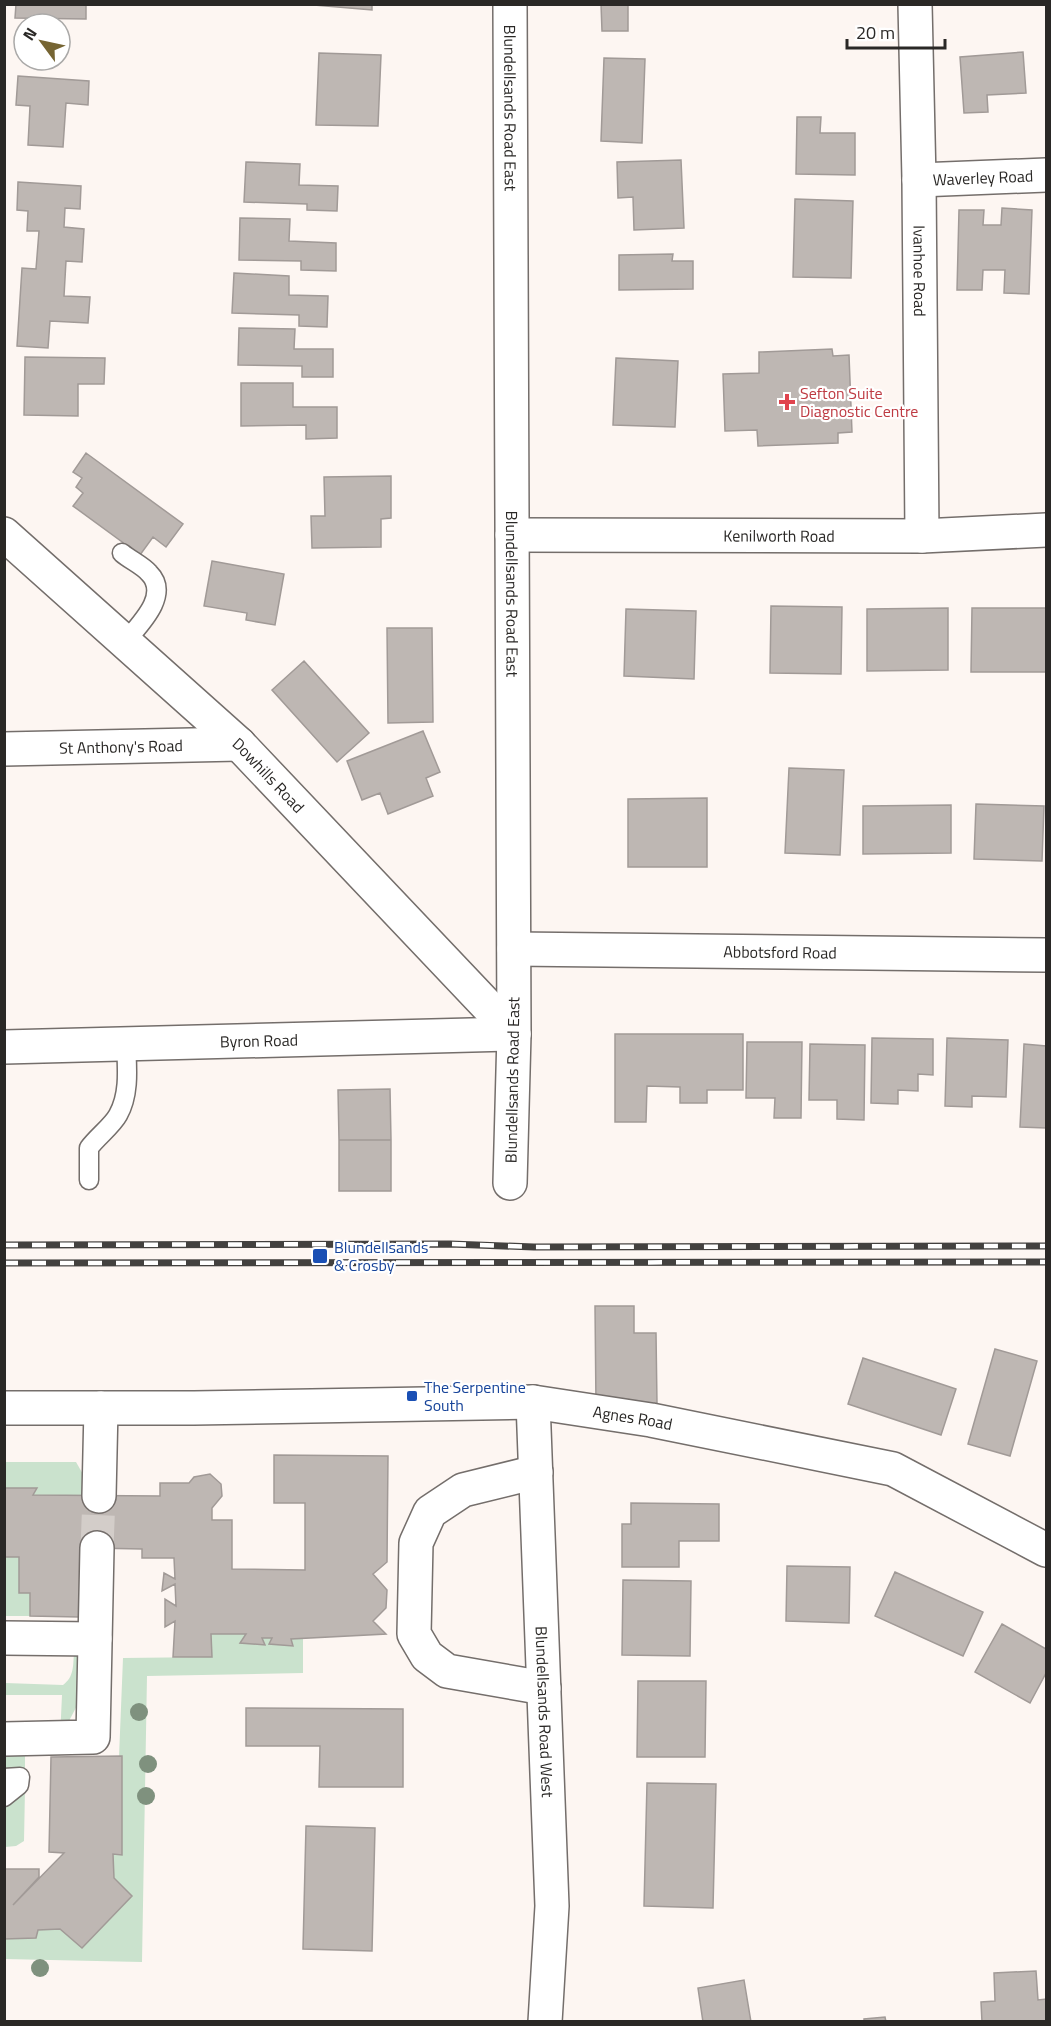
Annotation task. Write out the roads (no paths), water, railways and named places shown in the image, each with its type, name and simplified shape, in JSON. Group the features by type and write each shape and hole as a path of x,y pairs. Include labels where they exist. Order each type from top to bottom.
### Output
{"street":[{"name":"Blundellsands Road East","path":"510,4 514,949 510,1183"},
{"name":"Ivanhoe Road","path":"915,4 922,536"},
{"name":"Waverley Road","path":"919,180 1047,175"},
{"name":"Kenilworth Road","path":"512,535 922,536 1047,530"},
{"name":"Dowhills Road","path":"4,534 239,744 514,1034"},
{"name":"St Anthony's Road","path":"4,749 239,744"},
{"name":"Abbotsford Road","path":"514,949 1047,955"},
{"name":"Byron Road","path":"4,1047 514,1034"},
{"name":"Agnes Road","path":"101,1408 533,1402 651,1420 893,1469 1047,1551"},
{"name":"Blundellsands Road West","path":"533,1402 552,1905 545,2022"},
{"path":"4,1408 101,1408 99,1496"},
{"path":"536,1472 462,1490 430,1512 416,1543 414,1634 427,1656 447,1671 544,1688"},
{"path":"4,1739 93,1737 97,1548"},
{"path":"4,1638 95,1639"}],"lane":[{"path":"122,553 151,574 157,589 153,607 125,642"},
{"path":"89,1180 89,1148 117,1116 124,1099 127,1076 126,1044"},
{"path":"4,1778 20,1777 19,1785 4,1797"}],"tunnel":[{"path":"97,1548 99,1496"}],"railway":[{"path":"4,1245 1046,1246"},
{"path":"4,1263 1046,1262"}],"place":[{"name":"Sefton Suite Diagnostic Centre","path":"787,402"},
{"name":"Blundellsands & Crosby","path":"320,1256"},
{"name":"The Serpentine South","path":"412,1396"}]}
